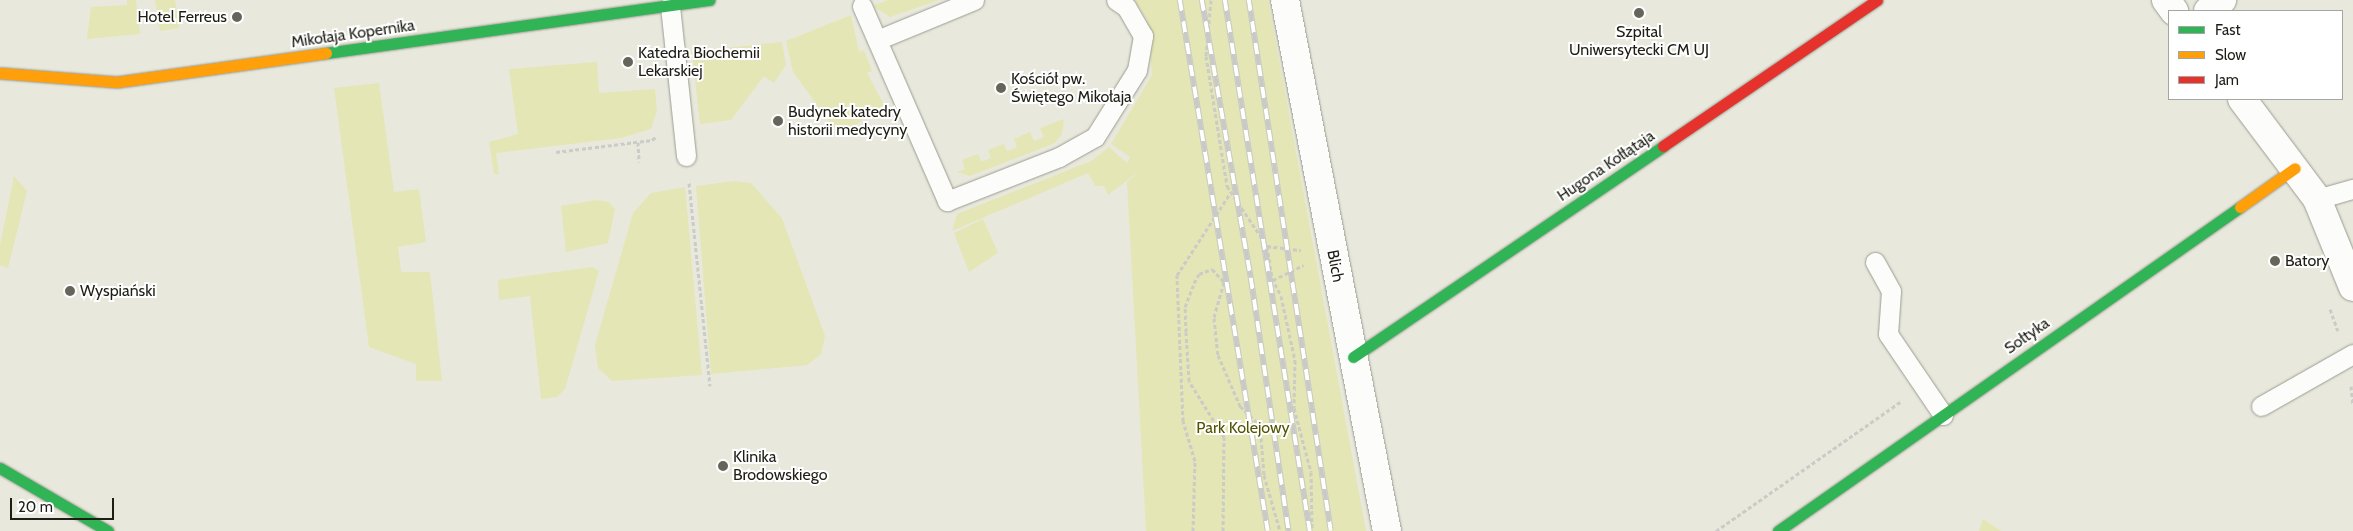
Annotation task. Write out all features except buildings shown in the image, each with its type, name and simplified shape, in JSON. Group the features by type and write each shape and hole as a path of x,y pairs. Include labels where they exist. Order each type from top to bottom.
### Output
{"street":[{"name":"Mikołaja Kopernika","path":"0,73 116,82 709,0"},
{"name":"Blich","path":"1285,0 1387,531"},
{"name":"Hugona Kołłątaja","path":"1353,358 1876,0"},
{"path":"2209,10 2222,0"},
{"path":"2243,100 2317,199 2353,288"},
{"name":"Sołtyka","path":"1778,531 2295,168"},
{"path":"0,468 108,531"}],"lane":[{"path":"877,40 974,0"},
{"path":"862,6 947,201 1059,157 1095,137 1137,70 1143,36 1126,7 1116,0"},
{"path":"670,6 686,156"},
{"path":"2317,199 2353,189"},
{"path":"1875,262 1891,291 1888,334 1943,415"},
{"path":"2261,406 2353,354"}],"path":[{"path":"1211,0 1206,56 1231,192 1267,246 1273,280 1296,360 1294,408 1311,472 1312,531"},
{"path":"556,152 652,140 661,126"},
{"path":"638,142 639,162"},
{"path":"686,156 710,386"},
{"path":"1193,531 1195,461 1183,421 1177,275 1231,192"},
{"path":"1267,246 1304,251"},
{"path":"1273,280 1307,264"},
{"path":"1179,313 1185,307 1199,274 1218,271 1224,282 1214,318 1218,355 1240,406 1260,425 1264,475 1280,531"},
{"path":"1185,307 1189,381"},
{"path":"1181,373 1189,381 1224,437 1223,531"},
{"path":"1716,531 1924,386"}],"green space":[{"path":"127,0 136,0 140,34 87,39 91,7 127,5"},
{"path":"155,0 175,0 179,28 160,31"},
{"path":"888,0 939,0 890,17 873,6"},
{"name":"Park Kolejowy","path":"1134,0 1268,0 1366,531 1146,531 1127,182 1142,169 1108,195 1104,186 1095,186 1088,173 952,231 957,214 1091,161 1109,147 1127,163 1130,157 1111,144 1152,75 1147,19"},
{"path":"851,15 859,52 864,50 872,71 867,73 884,105 840,136 793,72 786,41"},
{"path":"782,42 786,65 774,83 764,76 731,120 700,124 693,61 686,52"},
{"path":"597,62 599,93 655,89 657,111 651,129 621,138 496,153 499,174 494,174 489,142 518,134 509,69"},
{"path":"379,83 394,192 419,189 426,242 398,247 401,272 430,272 442,381 416,381 416,364 369,347 334,88"},
{"path":"1064,119 1062,134 1055,143 970,176 957,172 965,169 962,160 978,154 981,162 991,158 988,150 1004,144 1007,151 1017,147 1014,139 1030,132 1034,141 1044,137 1040,128"},
{"path":"14,176 27,191 8,268 0,265 0,245"},
{"path":"734,181 751,183 782,218 825,336 821,354 807,365 711,374 696,186"},
{"path":"685,187 702,375 612,381 598,368 595,345 633,213 651,193"},
{"path":"597,200 608,202 615,209 608,243 566,252 561,206"},
{"path":"983,219 998,253 969,272 954,233"},
{"path":"592,267 599,271 565,389 557,397 541,399 530,296 499,300 498,280"},
{"path":"1983,519 2001,531 1979,531"}],"railway":[{"path":"1180,0 1268,531"},
{"path":"1202,0 1251,278 1289,531"},
{"path":"1225,0 1310,531"},
{"path":"1249,0 1331,531"}],"traffic: fast":[{"path":"326,53 709,0"},
{"path":"1353,357 1663,146"},
{"path":"1778,531 2240,207"},
{"path":"0,468 108,531"}],"traffic: slow":[{"path":"0,73 117,82 326,53"},
{"path":"2240,207 2295,168"}],"traffic: jam":[{"path":"1663,146 1877,0"}],"place":[{"name":"Szpital Uniwersytecki CM UJ","path":"1639,13"},
{"name":"Hotel Ferreus","path":"237,17"},
{"name":"Katedra Biochemii Lekarskiej","path":"628,62"},
{"name":"Kościół pw. Świętego Mikołaja","path":"1001,88"},
{"name":"Budynek katedry historii medycyny","path":"778,121"},
{"name":"Batory","path":"2275,261"},
{"name":"Wyspiański","path":"70,291"},
{"name":"Klinika Brodowskiego","path":"723,466"}]}
